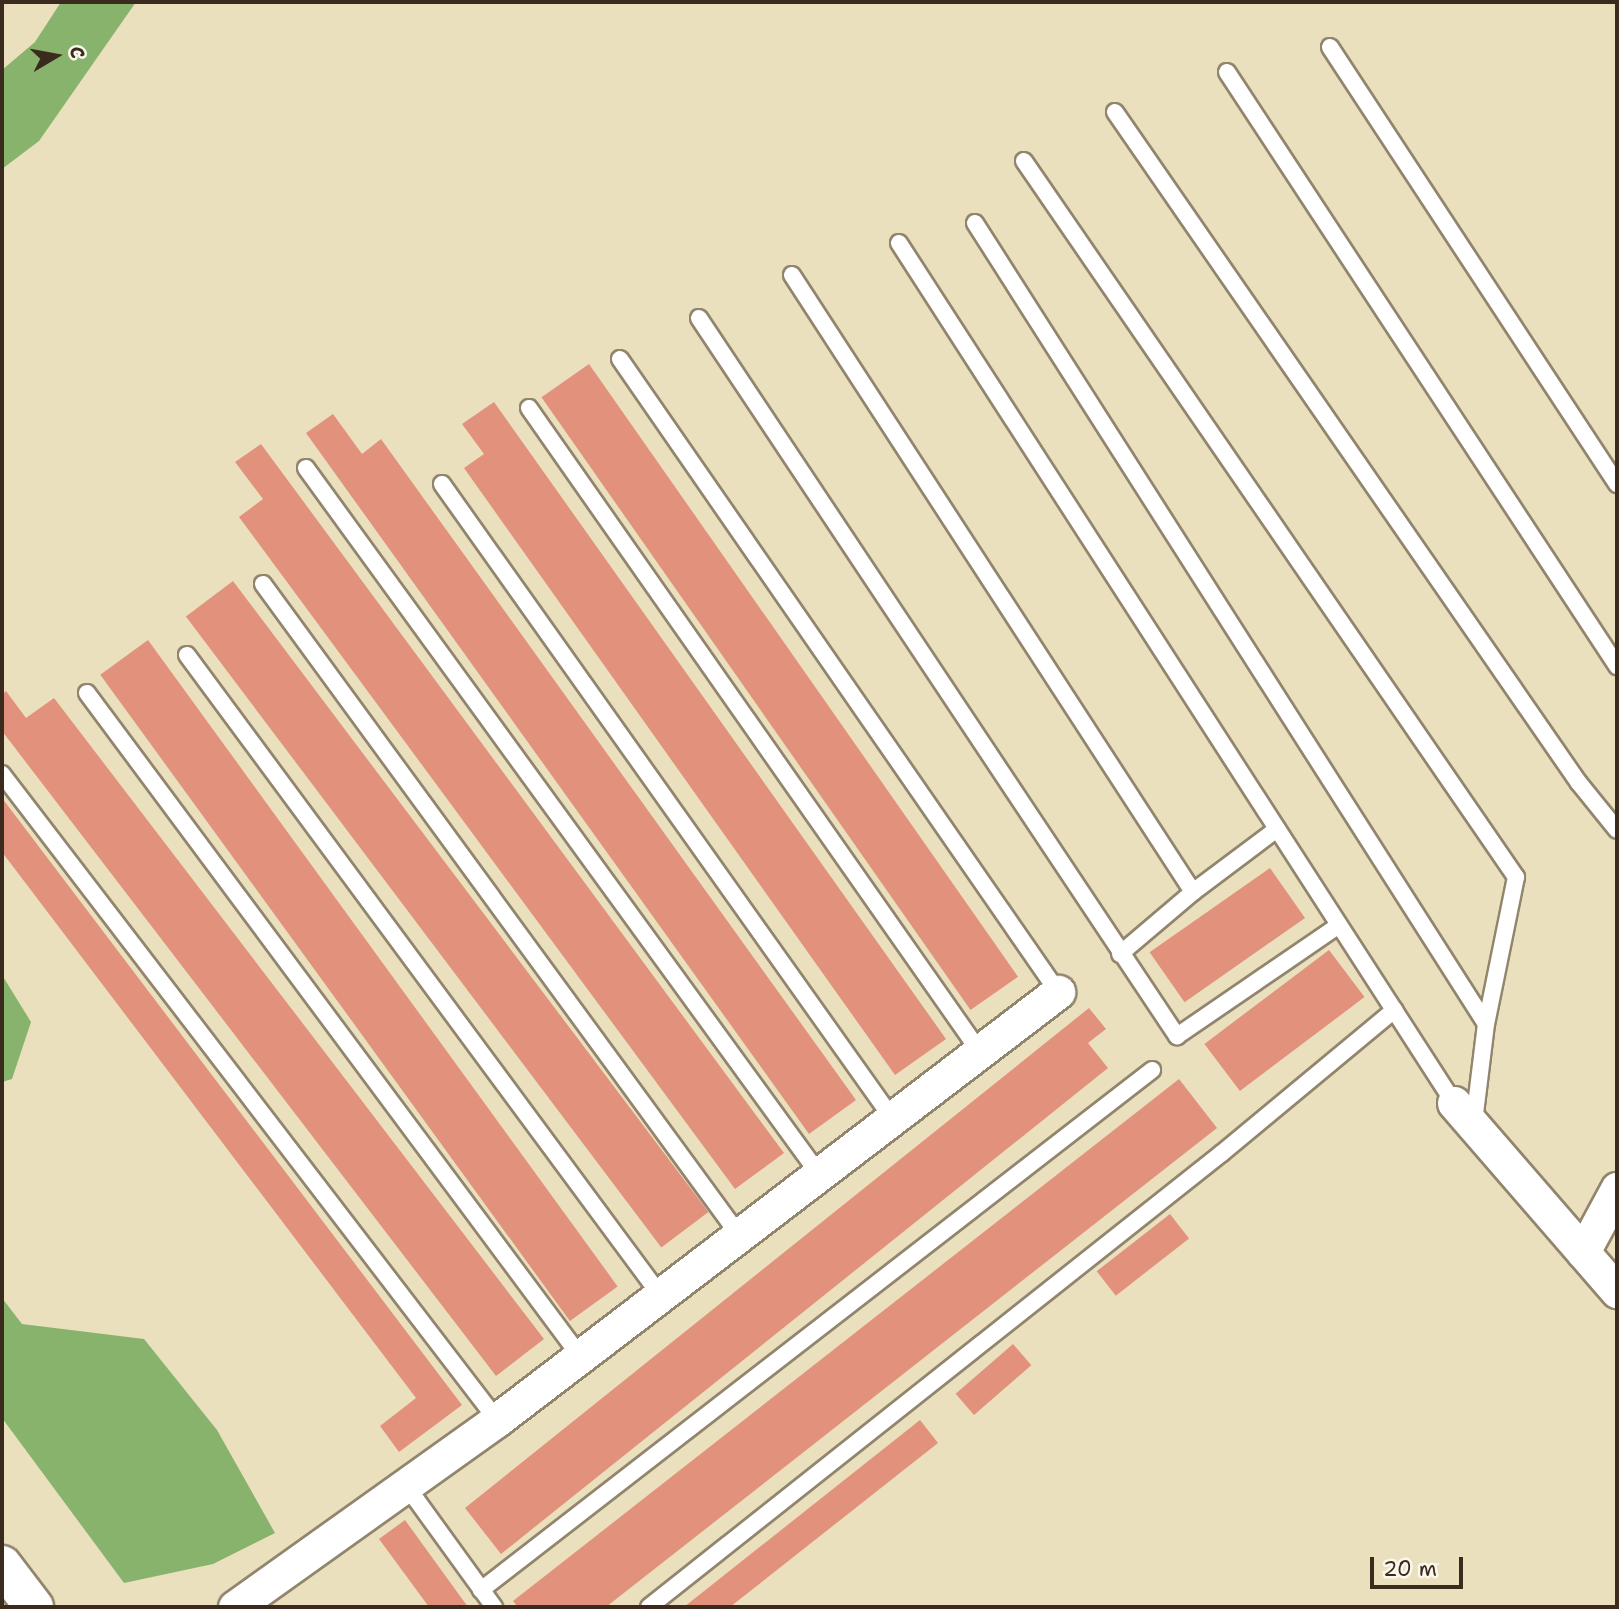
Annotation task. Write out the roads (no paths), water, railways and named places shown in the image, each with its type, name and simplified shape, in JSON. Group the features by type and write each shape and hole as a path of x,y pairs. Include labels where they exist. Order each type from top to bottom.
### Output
{"main road":[{"path":"3,1567 34,1607"}],"street":[{"path":"236,1607 497,1420 1058,992"},
{"path":"1464,1112 1617,1291"},
{"path":"1583,1252 1617,1189"}],"lane":[{"path":"1329,47 1617,484"},
{"path":"1227,72 1617,667"},
{"path":"1115,112 1579,783 1617,830"},
{"path":"1024,161 1516,877 1486,1024 1464,1112"},
{"path":"975,223 1486,1024"},
{"path":"899,243 1394,1010 1464,1112"},
{"path":"792,275 1193,892"},
{"path":"699,318 1177,1036 1339,925"},
{"path":"620,359 1058,992"},
{"path":"529,408 980,1052"},
{"path":"306,468 818,1174"},
{"path":"442,484 892,1118"},
{"path":"263,584 739,1235"},
{"path":"187,655 660,1295"},
{"path":"87,693 580,1356"},
{"path":"2,774 497,1420"},
{"path":"1120,954 1193,892 1277,829"},
{"path":"649,1607 1222,1153 1394,1010"},
{"path":"481,1590 1152,1070"},
{"path":"405,1484 494,1607"}]}
